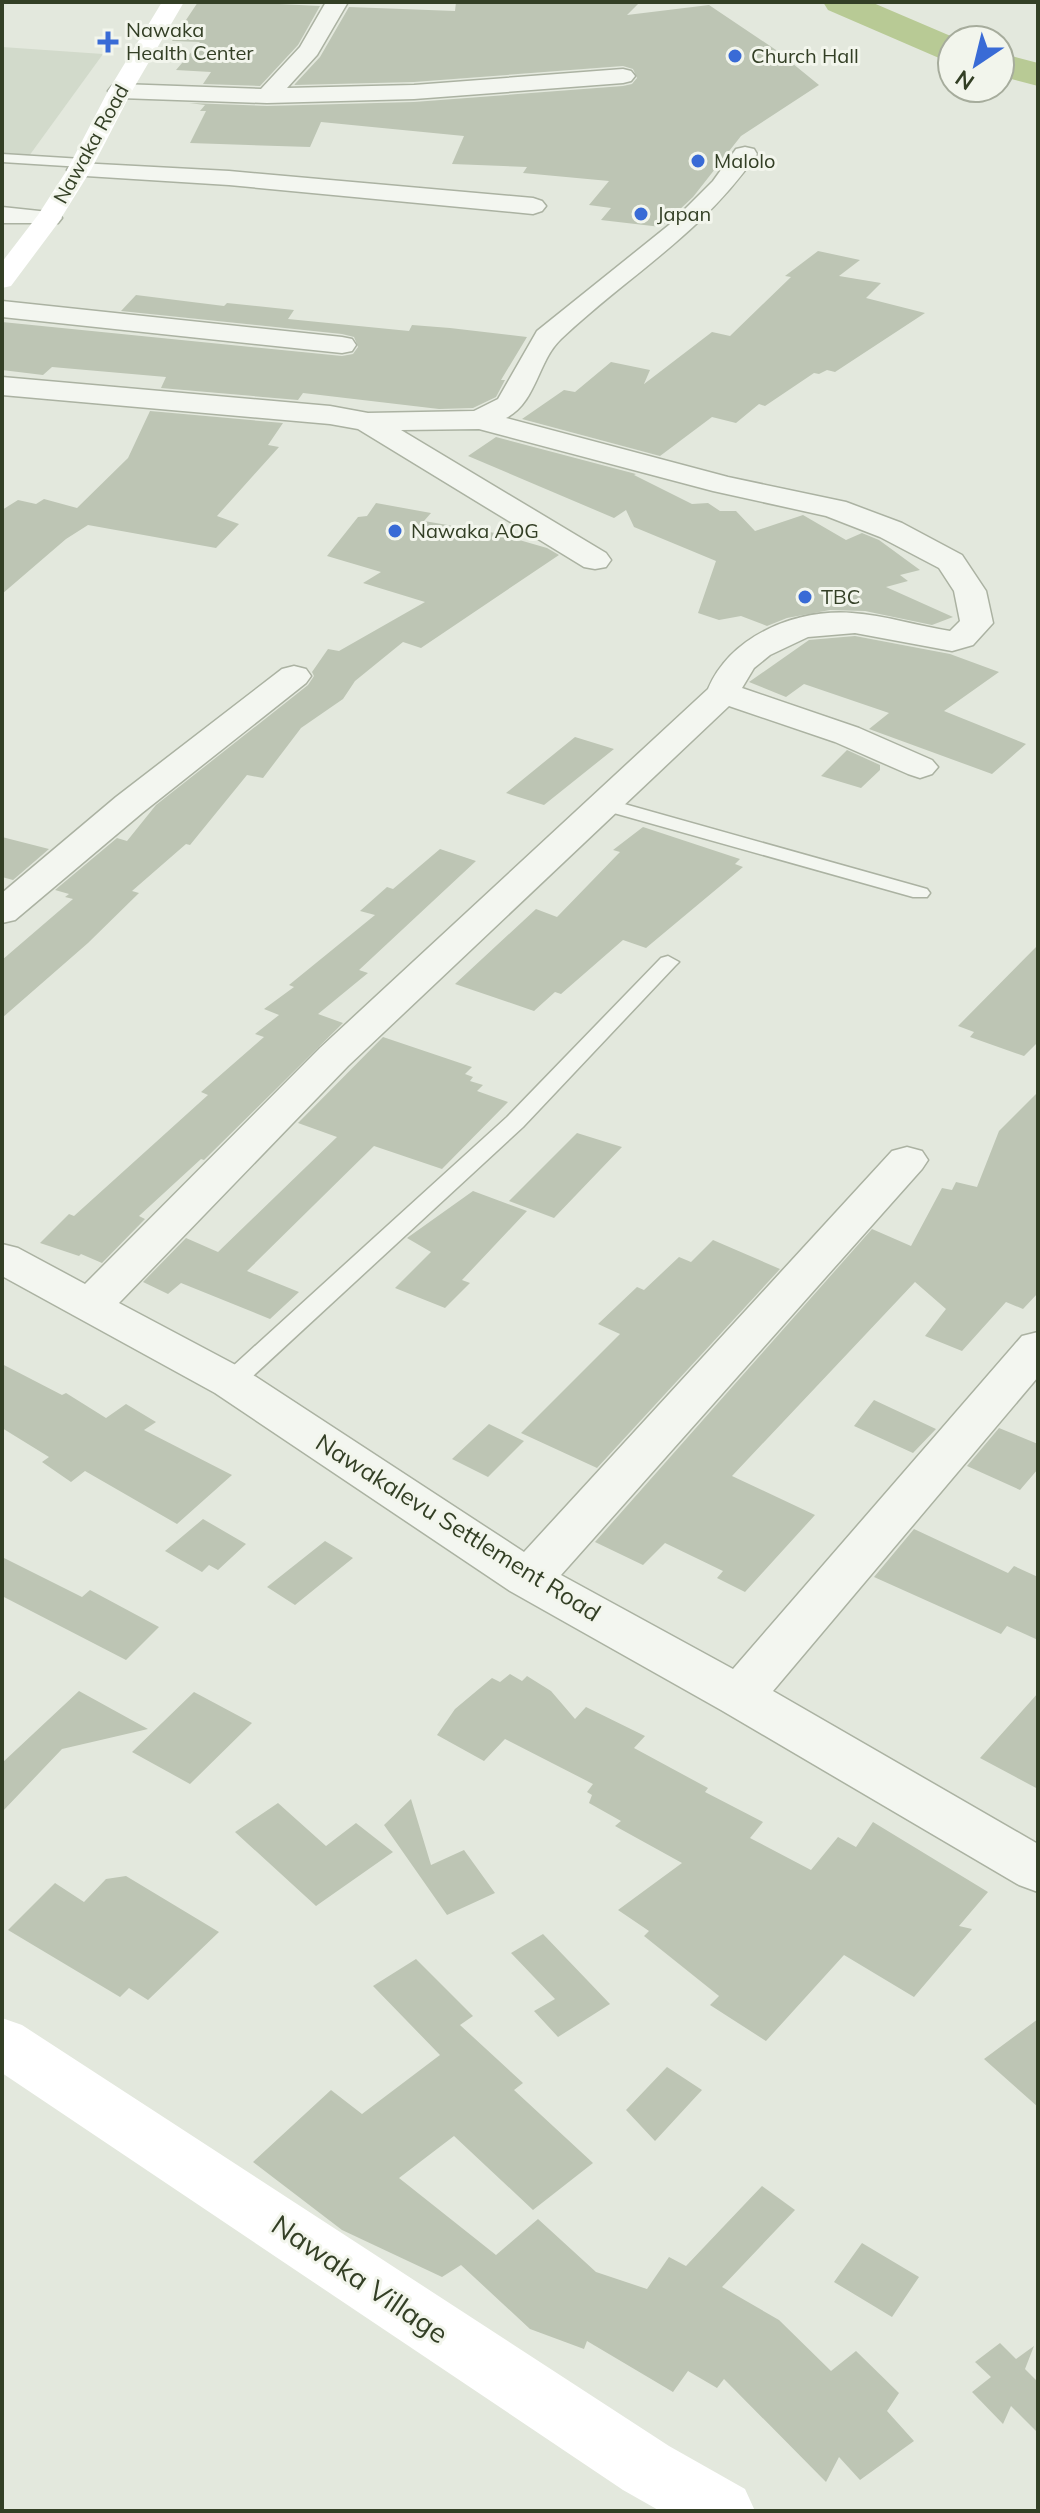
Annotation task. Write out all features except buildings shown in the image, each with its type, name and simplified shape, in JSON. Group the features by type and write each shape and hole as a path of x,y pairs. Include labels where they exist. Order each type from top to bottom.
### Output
{"street":[{"name":"Nawaka Road","path":"2,280 49,218 81,167 120,91 173,2"},
{"path":"267,96 309,50 337,2"},
{"path":"120,91 267,96 414,92 623,76"},
{"path":"480,420 509,405 547,337 678,230 722,186 745,154"},
{"path":"81,167 533,206"},
{"path":"2,215 49,218"},
{"path":"2,309 342,345"},
{"path":"2,386 330,415 367,422 480,420 724,485 835,509 863,519 912,540 951,562 970,591 977,623 961,638 952,641 853,622 799,627 757,648 733,670 723,693 334,1057 89,1307"},
{"path":"367,422 595,560"},
{"path":"2,912 129,805 294,676"},
{"path":"723,693 847,735 920,767"},
{"path":"528,1579 907,1160"},
{"name":"Nawakalevu Settlement Road","path":"2,1258 231,1382 528,1579 739,1696 1038,1870"},
{"path":"739,1696 1038,1347"},
{"name":"Nawaka Village","path":"2,2042 646,2468 722,2511"}],"lane":[{"path":"2,158 81,167"},
{"path":"603,804 920,893"},
{"path":"231,1382 515,1122 668,962"}],"shaded area":[{"path":"2,47 103,54 29,156 2,154"}],"waterway":[{"path":"841,2 936,43"},
{"path":"1016,69 1038,75"}],"place":[{"name":"Nawaka Health Center","path":"108,42"},
{"name":"Church Hall","path":"735,56"},
{"name":"Malolo","path":"698,161"},
{"name":"Japan","path":"641,214"},
{"name":"Nawaka AOG","path":"395,531"},
{"name":"TBC","path":"805,597"}]}
